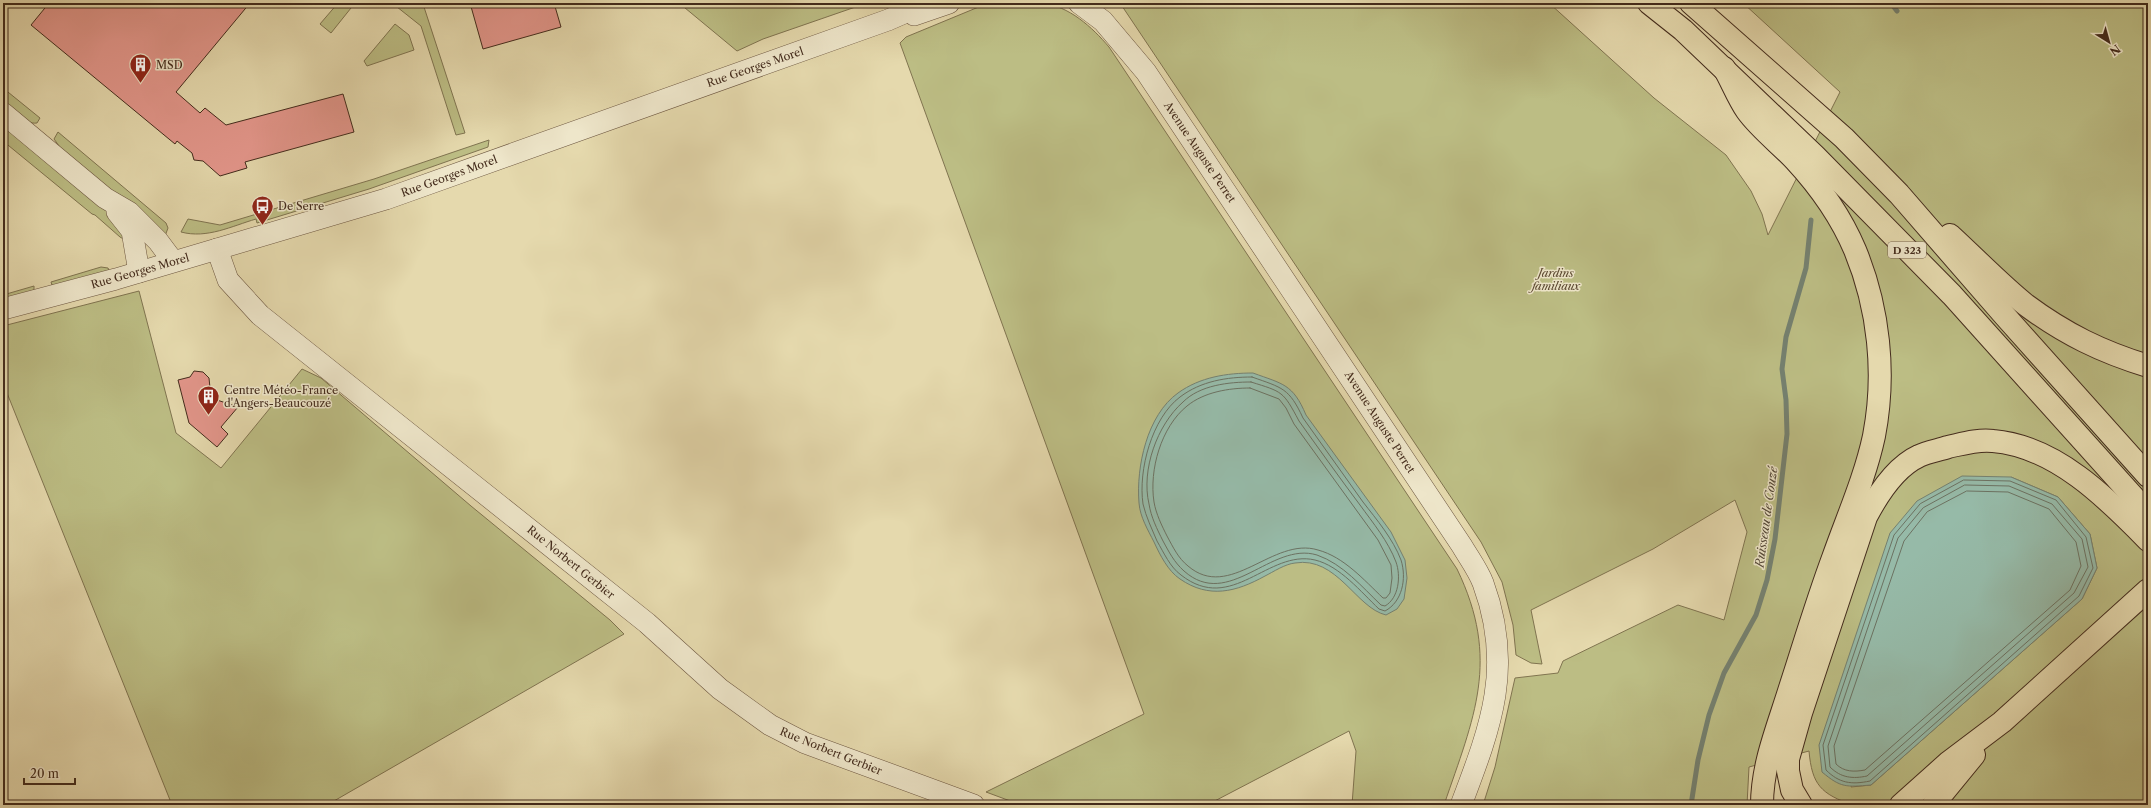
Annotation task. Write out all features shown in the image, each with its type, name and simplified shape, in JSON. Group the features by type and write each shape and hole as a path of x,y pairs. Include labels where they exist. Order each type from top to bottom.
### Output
{"main road":[{"name":"D 323","path":"1649,3 1682,30 1724,68 1815,156 1952,295 2148,513"},
{"name":"D 323","path":"1691,3 1844,138 1898,194 2148,476"},
{"path":"1724,68 1748,111 1797,162 1828,200 1842,223 1862,271 1874,312 1879,352 1878,403 1874,436 1864,473 1809,626 1770,750 1763,778 1762,805"},
{"path":"1898,194 1945,230 2025,304 2084,341 2111,354 2148,366"},
{"path":"1801,805 1792,790 1788,771 1788,758 1801,713 1866,517 1883,488 1902,468 1918,456 1962,444 1992,440 2022,447 2060,465 2088,482 2148,540"},
{"path":"1901,805 1949,762 2002,722 2145,593"},
{"path":"1933,805 2002,722"}],"street":[{"name":"Rue Georges Morel","path":"3,309 267,236 386,199 888,20 927,3"},
{"name":"Rue Georges Morel","path":"888,20 918,14 949,3"},
{"name":"Avenue Auguste Perret","path":"1079,3 1103,21 1146,72 1462,546 1482,582 1498,636 1499,666 1496,695 1461,805"},
{"name":"Avenue Auguste Perret","path":"1104,3 1135,46 1146,72"},
{"path":"3,113 105,198 130,212 158,240 173,262"},
{"path":"105,198 132,231 139,272"},
{"name":"Rue Norbert Gerbier","path":"217,249 228,280 260,315 641,618 720,689 770,725 805,743 974,805"}],"green space":[{"path":"338,3 355,3 331,33 320,24"},
{"path":"392,3 417,3 424,7 465,133 456,135 421,26"},
{"path":"679,3 867,3 763,39 737,51"},
{"path":"1007,3 1042,3 1061,8 1071,13 1087,25 1109,47 1457,569 1470,602 1478,632 1480,660 1478,688 1473,716 1444,805 1352,805 1356,751 1349,731 1207,805 1021,805 986,792 1144,714 900,43 906,37 981,6"},
{"name":"Jardins familiaux","path":"1120,3 1549,3 1654,98 1726,155 1751,191 1762,214 1768,235 1840,92 1743,3 2148,3 2148,805 1853,805 1833,797 1820,787 1810,763 1809,751 1749,767 1747,805 1483,805 1495,767 1515,678 1558,673 1563,661 1678,605 1724,620 1747,532 1735,500 1653,549 1531,610 1542,664 1531,663 1516,655 1513,625 1502,582 1481,542","holes":["2011,477 2058,497 2090,534 2097,568 2082,599 1871,785 1851,787"]},
{"path":"395,24 409,35 414,50 367,66 364,61"},
{"path":"3,88 40,118 37,123 32,123 23,119 3,101"},
{"path":"3,126 122,224 130,243 120,237 3,141"},
{"path":"58,132 166,223 168,228 165,236 62,150 54,139"},
{"path":"489,140 488,147 369,189 257,223 256,219 210,233 191,234 181,232 188,219 220,225 374,179"},
{"path":"101,267 108,268 110,272 54,286 51,282"},
{"path":"34,286 34,290 3,301 3,295"},
{"path":"139,291 176,433 221,468 302,369 321,378 471,506 610,620 624,634 327,805 172,805 3,383 3,326"}],"water":[{"path":"1253,373 1280,383 1291,391 1306,415 1391,532 1405,560 1407,578 1404,599 1397,609 1386,615 1375,610 1323,567 1310,563 1295,563 1283,566 1244,586 1222,591 1212,591 1201,589 1180,579 1172,572 1165,562 1145,523 1139,503 1139,474 1151,428 1158,414 1167,403 1178,393 1195,383 1224,375"},
{"path":"1962,476 2011,477 2058,497 2090,534 2097,568 2082,599 1871,785 1850,786 1839,784 1822,772 1819,745 1890,533 1917,501"}],"building":[{"name":"MSD","path":"49,3 250,3 176,92 200,113 205,108 226,125 343,94 354,132 245,162 247,168 220,176 203,161 194,160 192,153 177,141 175,144 31,25"},
{"path":"470,3 554,3 561,27 483,49"},
{"name":"Centre Météo-France d'Angers-Beaucouzé","path":"194,371 203,372 209,378 211,398 238,407 221,427 228,434 217,447 189,423 178,380 190,377"}],"waterway":[{"path":"1891,3 1897,11"},
{"name":"Ruisseau de Couzé","path":"1691,805 1698,760 1709,715 1724,673 1756,615 1767,580 1775,539 1787,434 1786,400 1782,369 1786,337 1806,268 1811,220"}],"place":[{"name":"MSD","path":"140,84"},
{"name":"De Serre","path":"262,226"},
{"name":"Centre Météo-France d'Angers-Beaucouzé","path":"209,416"}]}
